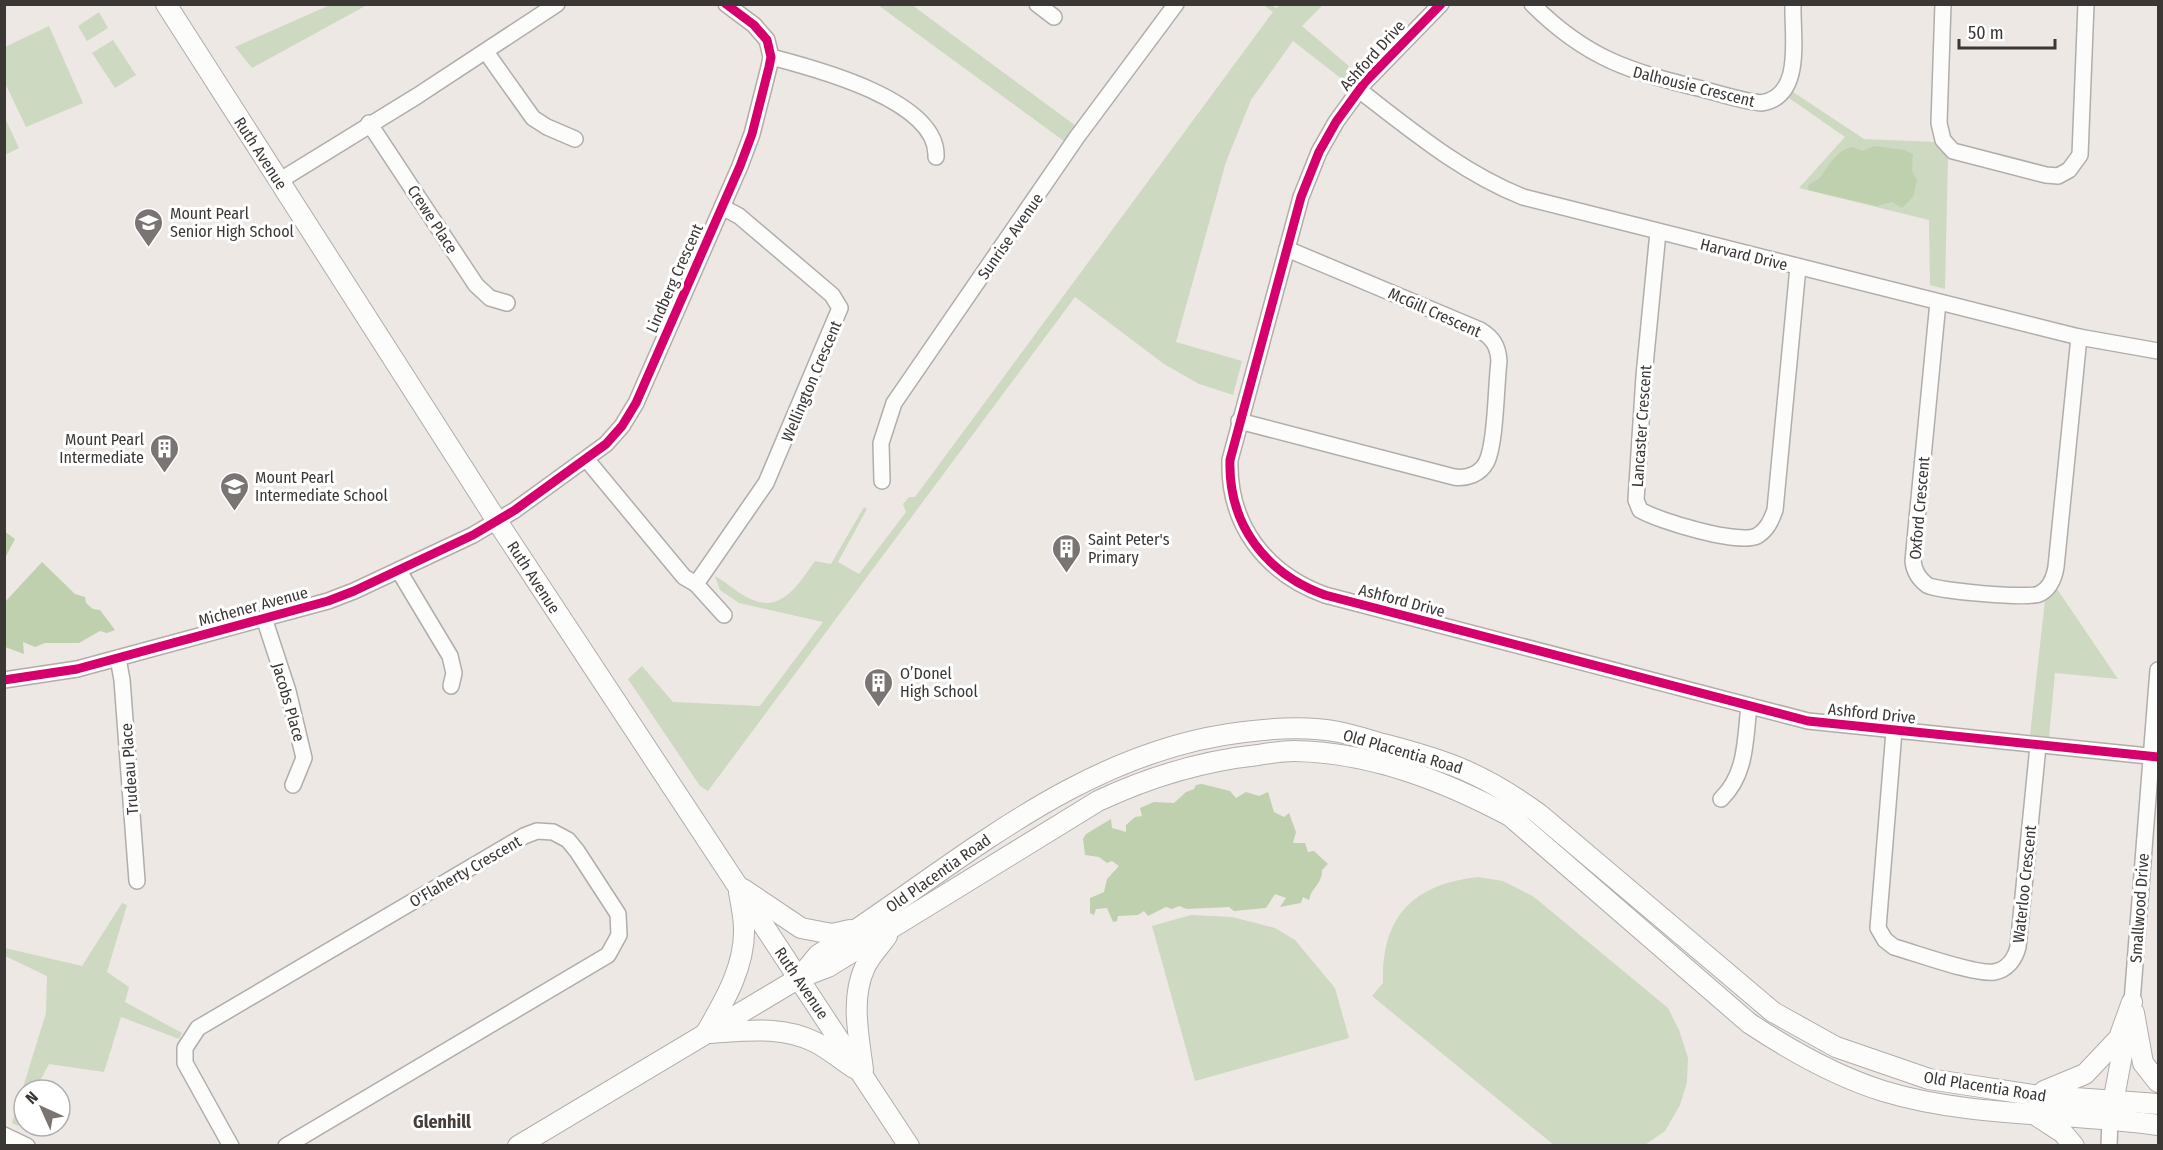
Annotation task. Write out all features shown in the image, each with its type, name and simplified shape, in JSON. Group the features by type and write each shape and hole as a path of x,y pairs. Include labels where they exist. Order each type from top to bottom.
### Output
{"main road":[{"name":"Ruth Avenue","path":"166,4 497,522 909,1146"},
{"name":"Old Placentia Road","path":"799,978 818,955 867,924 1029,810 1114,766 1208,736 1302,728 1339,732 1443,760 1475,772 1510,793 1539,814 1773,1012 1836,1047 1929,1079 2112,1109 2158,1125"},
{"name":"Old Placentia Road","path":"518,1146 799,978 828,968 1054,826 1139,782 1216,759 1294,751 1368,760 1468,794 1510,816 1749,1023 1792,1052 1883,1091 1930,1101 2026,1114 2158,1104"},
{"path":"738,886 781,912 801,928 832,934 867,924"},
{"path":"705,1033 727,997 739,964 744,930 738,886"},
{"path":"864,1075 856,1021 862,975 866,965 892,929"},
{"path":"2132,1002 2143,1063 2158,1082"},
{"path":"2033,1095 2072,1082 2085,1074 2119,1038 2132,1002"},
{"name":"Smallwood Drive","path":"2112,1109 2132,1002"},
{"path":"705,1033 766,1030 785,1032 816,1043 864,1075"},
{"path":"2026,1114 2041,1116 2074,1146"}],"street":[{"path":"279,181 486,52 557,4"},
{"path":"726,4 761,32 767,40 771,57 850,80 915,117 927,129 934,144 936,157"},
{"path":"1037,4 1054,17"},
{"name":"Sunrise Avenue","path":"882,481 881,442 894,403 1077,137 1176,4"},
{"name":"Ashford Drive","path":"1441,4 1359,90 1336,122 1316,158 1305,187 1232,449 1230,470 1237,512 1252,542 1267,560 1304,587 1336,598 1808,721 2155,756"},
{"name":"Dalhousie Crescent","path":"1532,4 1571,40 1614,64 1644,75 1761,103 1779,97 1789,86 1793,4"},
{"path":"1943,4 1939,123 1942,140 1958,153 2052,176 2069,170 2080,155 2086,4"},
{"path":"486,52 533,118 547,128 575,139"},
{"name":"Lindberg Crescent","path":"497,522 587,460 614,435 636,403 752,134 771,57"},
{"name":"Harvard Drive","path":"1359,90 1447,158 1506,190 1540,202 2079,337 2158,351"},
{"name":"Crewe Place","path":"369,123 476,285 490,298 507,303"},
{"name":"Wellington Crescent","path":"696,584 766,483 840,313 838,303 832,295 739,216 722,207"},
{"name":"Lancaster Crescent","path":"1658,232 1643,387 1636,500 1640,510 1658,518 1737,538 1756,536 1771,523 1775,510 1798,267"},
{"name":"McGill Crescent","path":"1239,421 1454,477 1466,477 1477,472 1488,458 1499,361 1497,349 1491,338 1480,330 1287,249"},
{"name":"Oxford Crescent","path":"1938,302 1912,561 1922,580 1937,588 2025,597 2040,593 2051,582 2056,567 2079,337"},
{"path":"587,460 684,577 696,584 724,615"},
{"name":"Michener Avenue","path":"4,680 55,674 328,601 399,571 497,522"},
{"path":"399,571 450,656 454,673 451,686"},
{"name":"Jacobs Place","path":"264,618 288,691 304,758 293,785"},
{"name":"Trudeau Place","path":"118,658 122,680 137,881"},
{"name":"Smallwood Drive","path":"2132,1002 2155,756 2158,670"},
{"path":"1721,799 1732,788 1740,772 1749,706"},
{"name":"Waterloo Crescent","path":"1894,731 1878,928 1885,940 1894,947 1987,973 2004,968 2013,959 2018,947 2038,746"},
{"name":"O'Flaherty Crescent","path":"231,1146 185,1063 185,1048 198,1028 524,836 545,830 568,840 618,914 619,935 608,955 286,1146"},
{"name":"Smallwood Drive","path":"2109,1146 2112,1109"},
{"path":"4,1135 27,1146"}],"green space":[{"path":"330,5 367,5 252,68 235,47"},
{"path":"878,5 912,5 1076,126 1065,142"},
{"path":"1263,5 1276,8 1280,5 1323,5 1302,26 1356,72 1347,83 1293,41 1251,100 1226,162 1176,342 1242,361 1233,395 1199,384 1164,364 1075,297 708,791 700,786 628,679 642,666 673,702 760,706 823,622 739,603 720,590 715,576 751,599 766,603 775,602 798,585 815,561 831,564 864,507 867,509 838,562 859,574 906,512 903,504 909,497 915,497 1273,12"},
{"path":"99,12 108,28 87,41 78,26"},
{"path":"49,26 83,103 26,127 5,83 5,47"},
{"path":"113,40 136,75 115,88 92,53"},
{"path":"1793,92 1864,139 1935,142 1948,156 1945,289 1930,285 1929,220 1799,188 1845,137 1789,98"},
{"path":"5,118 19,148 4,155"},
{"path":"1874,146 1904,150 1913,154 1912,170 1917,180 1913,197 1902,208 1892,202 1877,206 1808,190 1809,185 1820,177 1842,151 1853,147 1863,151"},
{"path":"4,531 15,539 5,558 4,558"},
{"path":"42,562 75,594 85,597 86,603 93,609 100,610 115,630 107,633 100,631 79,643 45,643 35,647 23,642 24,654 5,647 5,602"},
{"path":"2057,589 2118,679 2055,673 2049,737 2030,735 2045,600"},
{"path":"1202,784 1230,791 1236,798 1246,792 1259,796 1268,792 1274,812 1284,817 1289,813 1296,832 1293,843 1305,843 1308,852 1314,851 1328,864 1322,870 1321,878 1309,900 1303,897 1301,903 1280,907 1286,898 1275,894 1266,908 1234,911 1229,907 1187,909 1179,906 1172,909 1166,907 1148,916 1144,911 1138,915 1118,916 1117,921 1113,922 1107,908 1096,909 1094,915 1090,913 1090,898 1104,892 1107,879 1119,866 1112,861 1107,863 1099,857 1085,855 1083,839 1086,834 1111,819 1112,828 1126,832 1126,825 1135,817 1142,816 1140,808 1154,802 1174,803 1186,792 1194,789 1196,785"},
{"path":"1478,877 1503,881 1534,897 1668,1008 1679,1030 1688,1058 1687,1082 1680,1105 1665,1131 1645,1145 1555,1146 1372,996 1383,983 1388,940 1395,922 1405,908 1419,896 1435,887"},
{"path":"122,903 127,905 107,972 129,987 125,1002 182,1033 179,1039 121,1017 104,1072 49,1064 41,1078 26,1078 46,1013 47,976 5,956 5,948 82,966"},
{"path":"1191,915 1232,917 1275,928 1295,940 1335,988 1349,1038 1195,1081 1152,926"}],"cycle path":[{"path":"4,680 77,669 328,601 354,591 473,535 515,510 606,444 622,426 636,403 752,134 771,57 767,40 754,25 726,4"},
{"path":"1441,4 1365,82 1336,122 1319,152 1301,197 1230,460 1231,483 1243,525 1254,543 1268,559 1285,574 1325,595 1808,721 2158,757"}],"place":[{"name":"Mount Pearl Senior High School","path":"149,248"},
{"name":"Mount Pearl Intermediate","path":"165,474"},
{"name":"Mount Pearl Intermediate School","path":"234,512"},
{"name":"Saint Peter's Primary","path":"1067,574"},
{"name":"O’Donel High School","path":"879,708"}],"district":[{"name":"Glenhill","path":"442,1122"}]}
